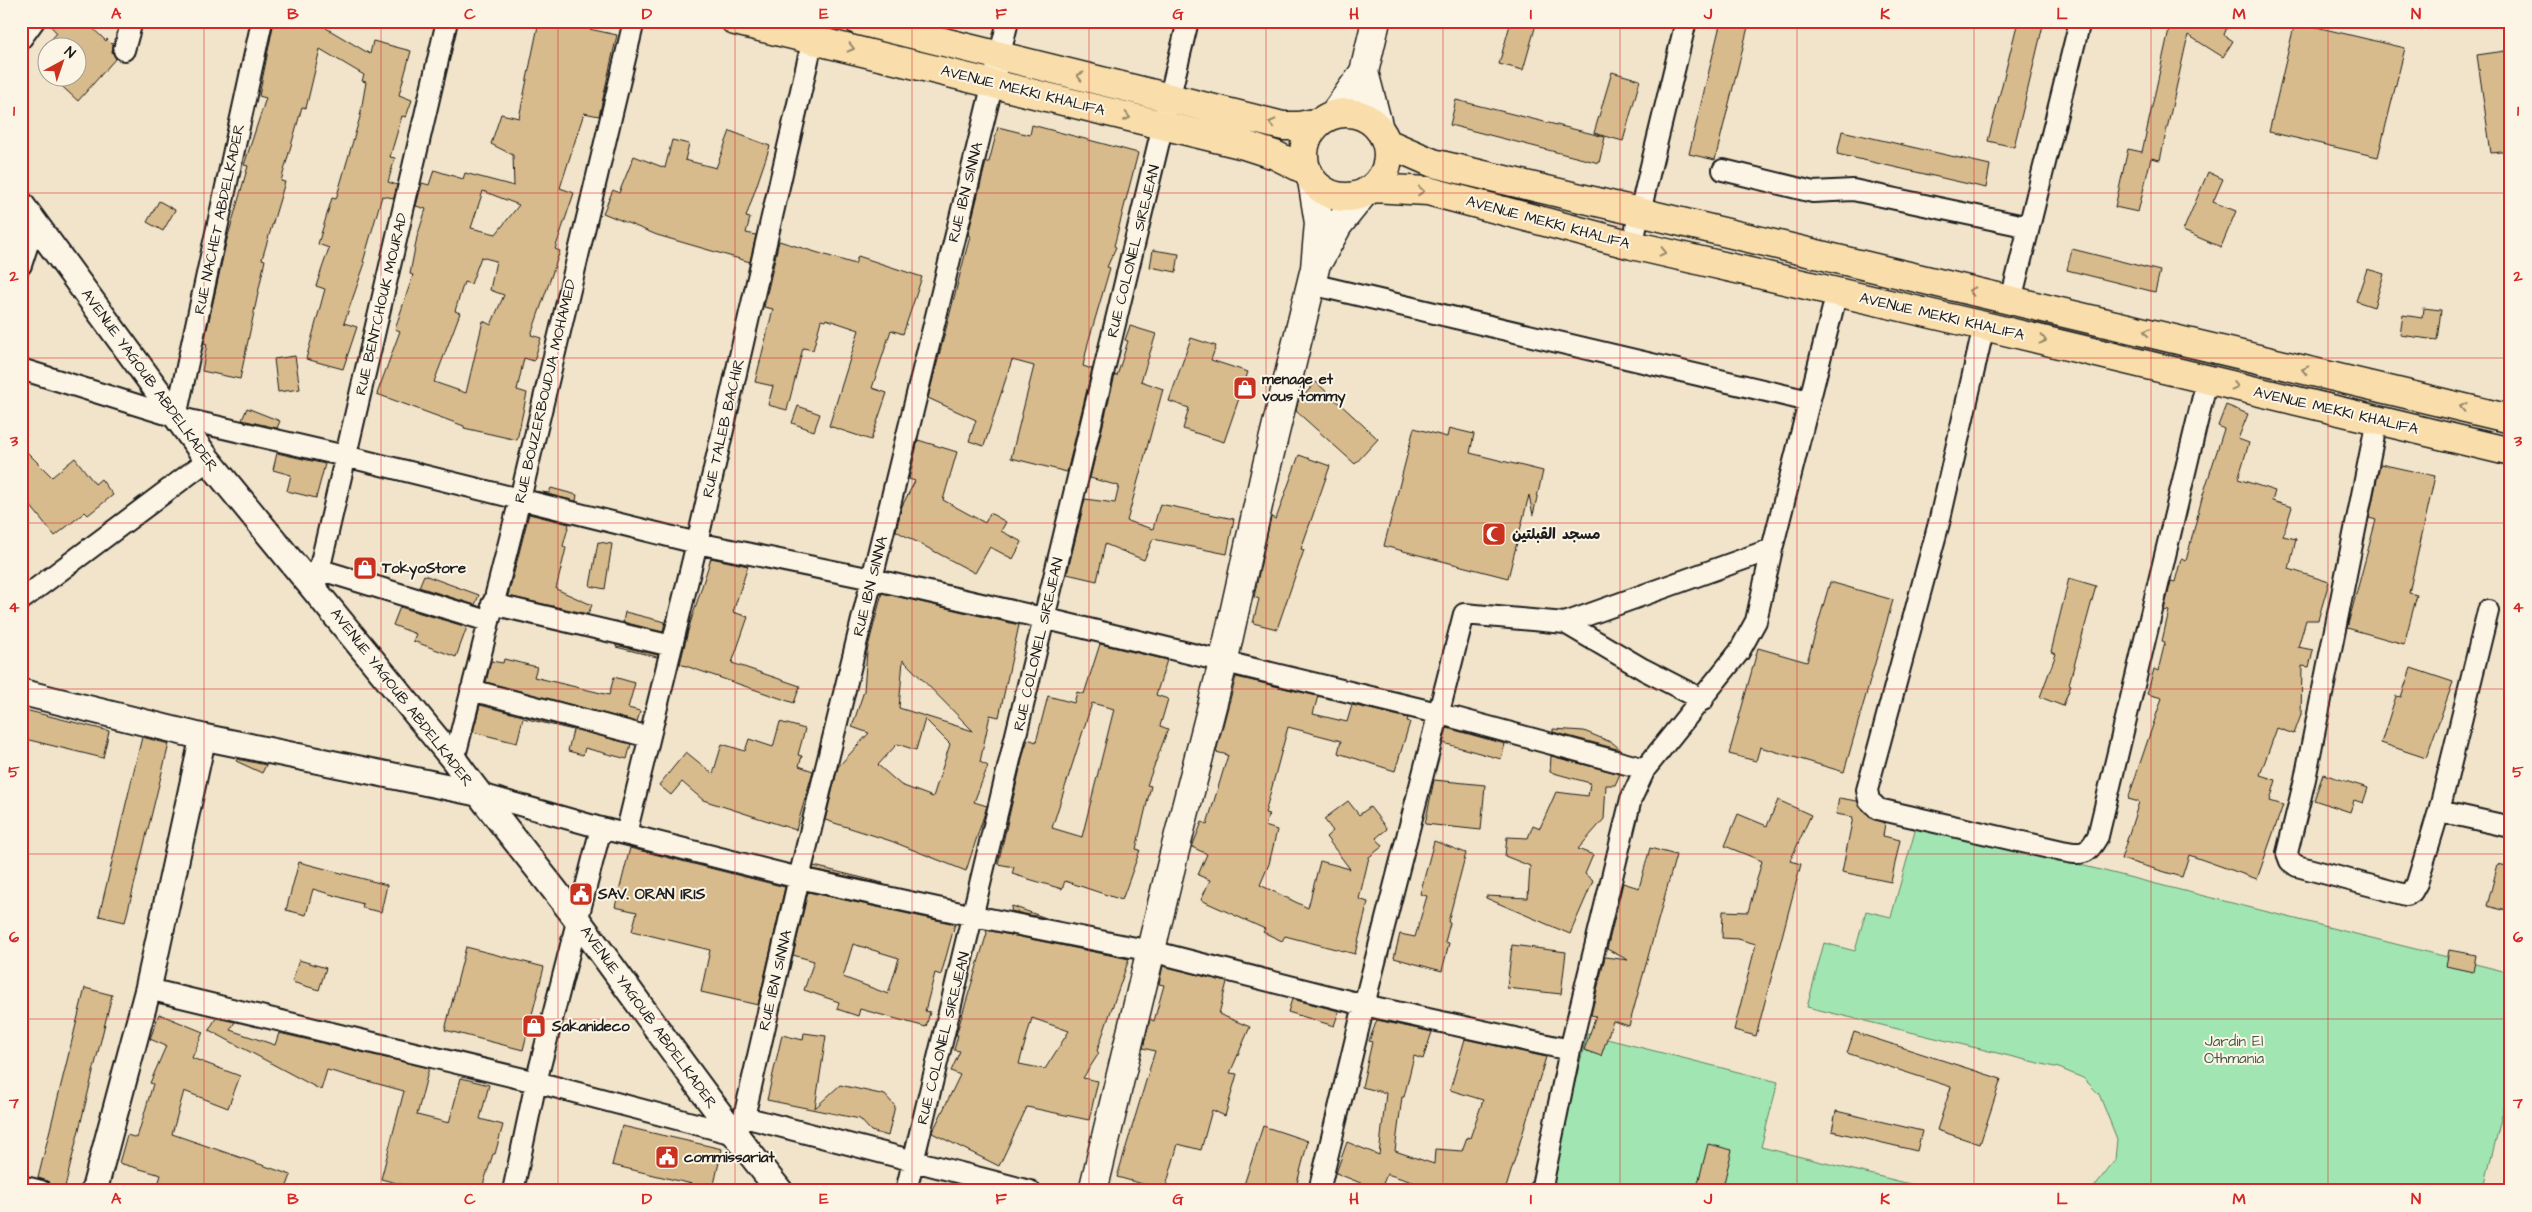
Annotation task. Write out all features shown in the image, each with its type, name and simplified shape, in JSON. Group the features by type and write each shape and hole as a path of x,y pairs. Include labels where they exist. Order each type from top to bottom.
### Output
{"main road":[{"name":"AVENUE MEKKI KHALIFA","path":"735,21 814,30 992,82 1244,145 1275,155 1310,175"},
{"name":"AVENUE MEKKI KHALIFA","path":"859,21 1283,126 1299,126 1327,118"},
{"path":"1093,1191 1223,663 1267,465 1313,276 1318,223 1310,175 1304,160 1307,139 1327,118 1364,72 1376,21"},
{"path":"1313,276 1338,225 1384,172 1388,153 1364,72"},
{"path":"1327,118 1346,112 1359,114 1370,120 1383,136"},
{"name":"AVENUE MEKKI KHALIFA","path":"1383,136 1433,163 2511,419"},
{"path":"1310,175 1320,188 1340,197 1367,191"},
{"name":"AVENUE MEKKI KHALIFA","path":"1367,191 1428,191 1632,245 1984,326 2511,452"}],"street":[{"path":"21,39 34,21"},
{"path":"124,50 132,21"},
{"name":"RUE NACHET ABDELKADER","path":"176,417 262,21"},
{"name":"RUE BENTCHOUK MOURAD","path":"317,578 447,21"},
{"name":"RUE BOUZERBOUDJA MOHAMED","path":"454,760 520,499 634,21"},
{"name":"RUE IBN SINNA","path":"739,1125 1008,21"},
{"name":"RUE COLONEL SIREJEAN","path":"906,1191 974,916 1043,618 1188,21"},
{"path":"1632,245 1686,21"},
{"path":"2011,300 2080,21"},
{"name":"RUE TALEB BACHIR","path":"626,834 697,543 814,30"},
{"path":"1722,170 1813,192 1853,190 2029,227"},
{"path":"21,265 28,213"},
{"name":"AVENUE YAGOUB ABDELKADER","path":"28,213 208,460 317,578 478,793 739,1125 780,1191"},
{"path":"1313,276 1809,401"},
{"path":"1540,1191 1570,1050 1630,799 1645,769 1703,700 1739,652 1756,621 1772,549 1837,292"},
{"path":"1984,326 1939,524 1867,790 1869,800 1878,809 2062,851 2079,854 2090,850 2098,836 2208,380"},
{"path":"21,369 176,417 345,456 697,543 872,578 1043,618 1223,663 1437,713 1645,769"},
{"path":"2377,420 2305,779 2288,853 2290,861 2297,866 2406,895 2412,892 2417,883 2439,812 2488,611"},
{"path":"21,600 208,460"},
{"path":"1319,1191 1437,713 1464,614 1565,623 1772,549"},
{"path":"317,578 672,646"},
{"path":"1565,623 1643,669 1703,700"},
{"path":"471,690 649,737"},
{"path":"21,692 203,736 478,793 601,828 799,878 974,916 1152,951 1364,1005 1570,1050"},
{"path":"94,1191 148,989 203,736"},
{"path":"2439,812 2511,827"},
{"path":"513,1191 536,1082 601,828"},
{"path":"148,989 536,1082 913,1162 1030,1191"},
{"path":"21,1186 41,1191"}],"green space":[{"name":"Jardin El Othmania","path":"1917,824 2511,973 2511,1079 2483,1191 2091,1191 2115,1160 2117,1139 2099,1094 2083,1078 2059,1068 1807,1007 1824,943 1855,951 1866,911 1891,917"},
{"path":"1587,1034 1778,1082 1761,1147 1938,1191 1548,1191"}],"building":[{"path":"46,21 85,21 106,41 107,39 113,45 112,52 116,58 78,101 64,88 88,88 88,38 53,38 57,33"},
{"path":"274,21 309,21 326,26 326,28 370,54 373,41 411,51 399,95 412,100 406,117 402,116 390,157 395,158 388,182 397,185 394,198 382,196 363,262 365,263 344,323 357,327 343,369 306,359 325,289 316,286 329,248 318,244 332,198 336,199 360,117 366,82 362,81 364,75 320,49 306,108 302,107 281,181 285,182 262,259 265,260 240,379 202,371 207,344 204,343 226,243 248,166 244,165 266,98 259,96"},
{"path":"539,21 552,21 617,35 599,116 584,113 560,188 574,193 555,249 560,251 531,335 541,338 534,361 524,358 517,390 527,393 517,440 464,428 464,426 377,394 400,331 395,329 413,275 410,274 417,237 426,209 416,206 422,183 429,185 434,170 463,179 465,173 514,186 513,155 491,144 501,114 519,118","holes":["483,191 519,205 496,234 471,228","481,257 496,261 490,290 504,295 491,325 483,321 466,393 434,382 460,313 455,311 464,282 471,284"]},
{"path":"1511,21 1537,21 1523,70 1499,64"},
{"path":"1721,21 1748,27 1715,160 1689,154"},
{"path":"2018,21 2044,21 2014,147 1988,141"},
{"path":"2165,21 2229,21 2224,35 2233,41 2223,57 2188,35 2160,160 2151,158 2138,212 2115,207 2128,149 2142,152 2170,25"},
{"path":"2295,22 2405,48 2378,157 2269,132"},
{"path":"2505,51 2511,87 2511,151 2491,153 2477,55"},
{"path":"1612,72 1640,80 1623,141 1594,133"},
{"path":"1456,100 1605,137 1599,163 1450,125"},
{"path":"1032,125 1138,153 1114,246 1116,247 1107,267 1110,268 1088,343 1083,366 1092,369 1067,472 1011,458 1034,366 1012,360 984,446 969,441 976,420 928,398 970,236 968,235 986,162 989,162 998,127 1030,135"},
{"path":"730,131 770,146 746,217 750,218 746,233 756,235 750,262 657,235 603,213 613,190 619,193 634,156 665,168 672,140 689,144 685,160 716,168"},
{"path":"1842,131 1990,165 1986,188 1837,154"},
{"path":"2208,172 2223,179 2213,202 2236,211 2221,247 2183,231"},
{"path":"159,201 175,210 163,231 147,222"},
{"path":"779,241 855,264 858,256 922,277 903,334 891,330 872,388 887,393 871,440 829,426 859,330 826,319 825,321 821,320 813,350 803,348 787,410 768,405 773,386 755,382 773,309 764,307"},
{"path":"2072,249 2160,271 2155,292 2067,270"},
{"path":"1153,250 1179,254 1176,272 1150,267"},
{"path":"2367,269 2384,274 2374,307 2356,301"},
{"path":"2423,308 2441,310 2437,340 2400,335 2403,315 2422,318"},
{"path":"1130,326 1156,334 1141,381 1163,389 1127,521 1153,529 1160,504 1234,519 1227,554 1153,539 1144,560 1105,544 1097,581 1067,574 1085,499 1115,503 1119,486 1090,478 1115,375 1117,376 1128,341 1125,340"},
{"path":"1191,338 1216,346 1211,360 1248,372 1224,442 1183,429 1189,408 1169,401"},
{"path":"295,356 300,389 278,392 274,359"},
{"path":"1316,382 1378,439 1355,464 1296,411 1298,402"},
{"path":"2226,405 2248,414 2238,439 2249,443 2238,479 2275,491 2272,501 2292,507 2283,536 2296,539 2289,569 2329,582 2318,620 2306,620 2298,647 2313,650 2309,667 2302,666 2301,715 2294,734 2277,728 2260,775 2276,780 2270,801 2283,805 2257,879 2189,855 2182,877 2121,859 2139,802 2128,799 2162,698 2147,694 2154,669 2158,671 2165,642 2162,641 2169,611 2164,610 2171,581 2175,582 2181,559 2186,561 2202,498 2224,429 2218,426"},
{"path":"798,406 820,414 814,431 792,423"},
{"path":"247,408 280,421 277,428 242,420"},
{"path":"1414,428 1447,437 1449,428 1474,434 1470,453 1543,471 1533,515 1529,495 1508,578 1384,546"},
{"path":"918,440 957,452 943,500 985,523 990,513 1006,522 1001,531 1022,542 1013,559 990,547 975,573 896,531 902,506 915,481 909,479"},
{"path":"21,446 52,477 75,458 95,484 101,479 113,495 88,515 85,512 55,536 21,494"},
{"path":"277,453 325,464 316,498 287,491 291,475 273,470"},
{"path":"1299,455 1330,466 1301,549 1304,550 1277,629 1253,623 1259,599 1254,597 1271,517 1276,519"},
{"path":"2380,464 2435,476 2409,593 2417,595 2404,644 2347,628 2376,520 2369,518"},
{"path":"551,488 577,495 576,501 534,491 549,493"},
{"path":"529,514 569,524 563,546 566,548 556,589 592,605 588,614 508,596"},
{"path":"598,542 612,544 605,589 590,586"},
{"path":"711,558 748,566 733,612 748,617 732,663 800,686 794,703 680,664 689,627"},
{"path":"424,575 479,595 475,605 419,587"},
{"path":"2069,578 2096,586 2069,684 2071,685 2063,706 2040,697 2056,654 2051,652"},
{"path":"1830,582 1893,600 1844,772 1760,747 1756,761 1729,754 1758,648 1807,662"},
{"path":"882,593 1019,625 999,717 990,715 980,762 988,766 974,802 987,806 966,871 891,841 825,820 838,767 869,733 852,727 864,691 867,651","holes":["903,660 973,731 899,708","925,719 950,744 933,797 901,785 878,765 897,744 916,750"]},
{"path":"400,607 467,627 456,657 413,641 416,634 393,625"},
{"path":"625,612 665,622 663,632 623,622"},
{"path":"1100,644 1167,660 1156,695 1168,699 1160,726 1168,729 1147,785 1151,786 1136,849 1140,850 1122,900 1065,881 1062,889 1012,874 1014,867 998,864 1024,751 1028,739 1036,742 1048,696 1074,703 1077,692 1084,694","holes":["1092,703 1114,709 1082,837 1052,828"]},
{"path":"616,645 658,655 657,657 616,647"},
{"path":"504,659 537,667 534,677 609,695 614,677 635,683 628,708 640,711 637,722 486,682 491,661 503,663"},
{"path":"2411,668 2453,682 2426,758 2381,743 2396,696 2401,697"},
{"path":"1236,677 1318,696 1313,714 1347,722 1352,705 1408,718 1407,721 1410,722 1395,771 1338,753 1341,741 1288,727 1265,813 1269,814 1265,826 1277,830 1269,864 1260,885 1308,908 1320,861 1350,869 1326,837 1333,831 1324,819 1348,801 1359,815 1370,807 1387,829 1376,838 1383,846 1369,857 1359,899 1368,902 1355,954 1285,936 1282,941 1263,932 1265,929 1201,900 1210,880 1198,875 1207,854 1192,847 1202,822 1207,824 1228,755 1216,752"},
{"path":"480,705 631,744 627,759 585,748 583,755 568,751 573,730 523,718 517,743 473,732"},
{"path":"21,709 109,731 103,758 21,738"},
{"path":"780,722 805,729 798,755 802,756 799,766 813,771 796,830 703,800 682,782 671,795 659,785 686,752 713,774 722,744 745,751 749,739 773,747"},
{"path":"1447,728 1505,744 1501,759 1443,743"},
{"path":"1553,729 1584,731 1613,743 1621,750 1553,732"},
{"path":"142,737 169,744 125,922 99,916"},
{"path":"1551,756 1620,774 1615,785 1606,785 1604,819 1578,849 1593,855 1585,874 1593,881 1570,934 1486,898 1486,896 1528,898 1530,866 1505,856 1507,837 1528,838 1533,825 1540,828 1556,792 1588,796 1590,783 1550,772"},
{"path":"237,759 266,765 262,773 236,761"},
{"path":"2323,774 2368,788 2363,803 2354,800 2350,812 2314,800"},
{"path":"1434,780 1485,785 1481,830 1425,824"},
{"path":"1839,798 1857,801 1870,817 1885,823 1883,836 1900,840 1891,882 1842,872 1853,817 1836,814"},
{"path":"1778,800 1811,815 1790,861 1801,864 1756,1036 1734,1030 1756,944 1738,939 1722,938 1723,911 1748,912 1762,861 1725,846 1738,814 1767,826"},
{"path":"1434,841 1466,853 1448,922 1450,923 1445,942 1449,943 1442,971 1394,958 1400,934 1415,937 1427,896 1420,894"},
{"path":"630,848 785,887 758,1005 701,992 710,950 632,931 637,912 615,907"},
{"path":"1650,848 1676,855 1629,1026 1613,1021 1601,1056 1584,1050 1596,1016 1591,1015 1605,957 1628,960 1607,949 1623,883 1639,888"},
{"path":"299,862 387,885 381,912 362,908 363,904 313,889 306,915 286,910"},
{"path":"2498,864 2511,867 2511,912 2487,906"},
{"path":"814,866 883,883 883,884 813,869"},
{"path":"808,892 955,924 941,975 935,973 925,1011 930,1012 926,1027 860,1009 858,1016 837,1009 839,1002 804,990 814,961 793,955","holes":["853,944 899,958 888,994 843,977"]},
{"path":"1012,906 1049,919 1011,911"},
{"path":"986,930 1129,959 1097,1051 1099,1053 1083,1078 1098,1081 1089,1120 1027,1107 999,1166 932,1133 960,1075 951,1071 960,1051 954,1050 958,1035 956,1035 987,933","holes":["1032,1018 1069,1031 1045,1069 1019,1064"]},
{"path":"1512,945 1566,952 1561,994 1507,988"},
{"path":"466,947 544,967 523,1050 445,1030"},
{"path":"2449,950 2476,955 2473,972 2446,966"},
{"path":"299,960 326,968 319,990 292,982"},
{"path":"1163,966 1227,982 1219,1014 1250,1027 1230,1073 1237,1074 1225,1116 1212,1110 1201,1150 1178,1144 1165,1190 1117,1177 1155,1051 1143,1048 1150,1019 1154,1021 1164,985 1159,984"},
{"path":"85,988 112,995 64,1191 53,1191 49,1182 38,1178"},
{"path":"1292,999 1339,1011 1334,1026 1288,1012"},
{"path":"159,1014 203,1032 192,1058 240,1076 228,1108 184,1091 172,1134 291,1175 285,1191 156,1191 161,1175 119,1163 127,1135 137,1138 153,1084 150,1083 166,1046 150,1039"},
{"path":"216,1018 235,1022 230,1030 275,1045 279,1033 429,1068 417,1115 449,1123 461,1078 489,1085 480,1119 503,1125 495,1154 493,1154 481,1191 427,1191 381,1179 404,1091 327,1070 321,1090 209,1030"},
{"path":"1377,1020 1432,1032 1423,1059 1414,1056 1404,1097 1402,1097 1395,1151 1434,1164 1435,1149 1462,1151 1467,1137 1470,1138 1483,1100 1450,1090 1465,1039 1546,1057 1505,1191 1441,1191 1387,1174 1380,1191 1336,1173 1347,1142 1379,1155 1386,1093 1362,1087 1372,1042 1369,1041"},
{"path":"1854,1032 2001,1079 1980,1144 1937,1130 1951,1087 1847,1053"},
{"path":"804,1033 826,1036 815,1108 840,1085 885,1095 895,1106 888,1136 871,1131 860,1119 767,1100 782,1035 803,1040"},
{"path":"1836,1111 1922,1131 1917,1151 1832,1131"},
{"name":"commissariat","path":"622,1126 722,1149 713,1189 612,1165"},
{"path":"1263,1126 1308,1141 1295,1191 1242,1191"},
{"path":"1708,1144 1732,1150 1722,1191 1696,1191"}],"place":[{"name":"menage et vous tommy","path":"1245,388"},
{"name":"مسجد القبلتين","path":"1494,534"},
{"name":"TokyoStore","path":"365,568"},
{"name":"SAV. ORAN IRIS","path":"581,894"},
{"name":"Sakanideco","path":"534,1026"},
{"name":"commissariat","path":"667,1157"}]}
